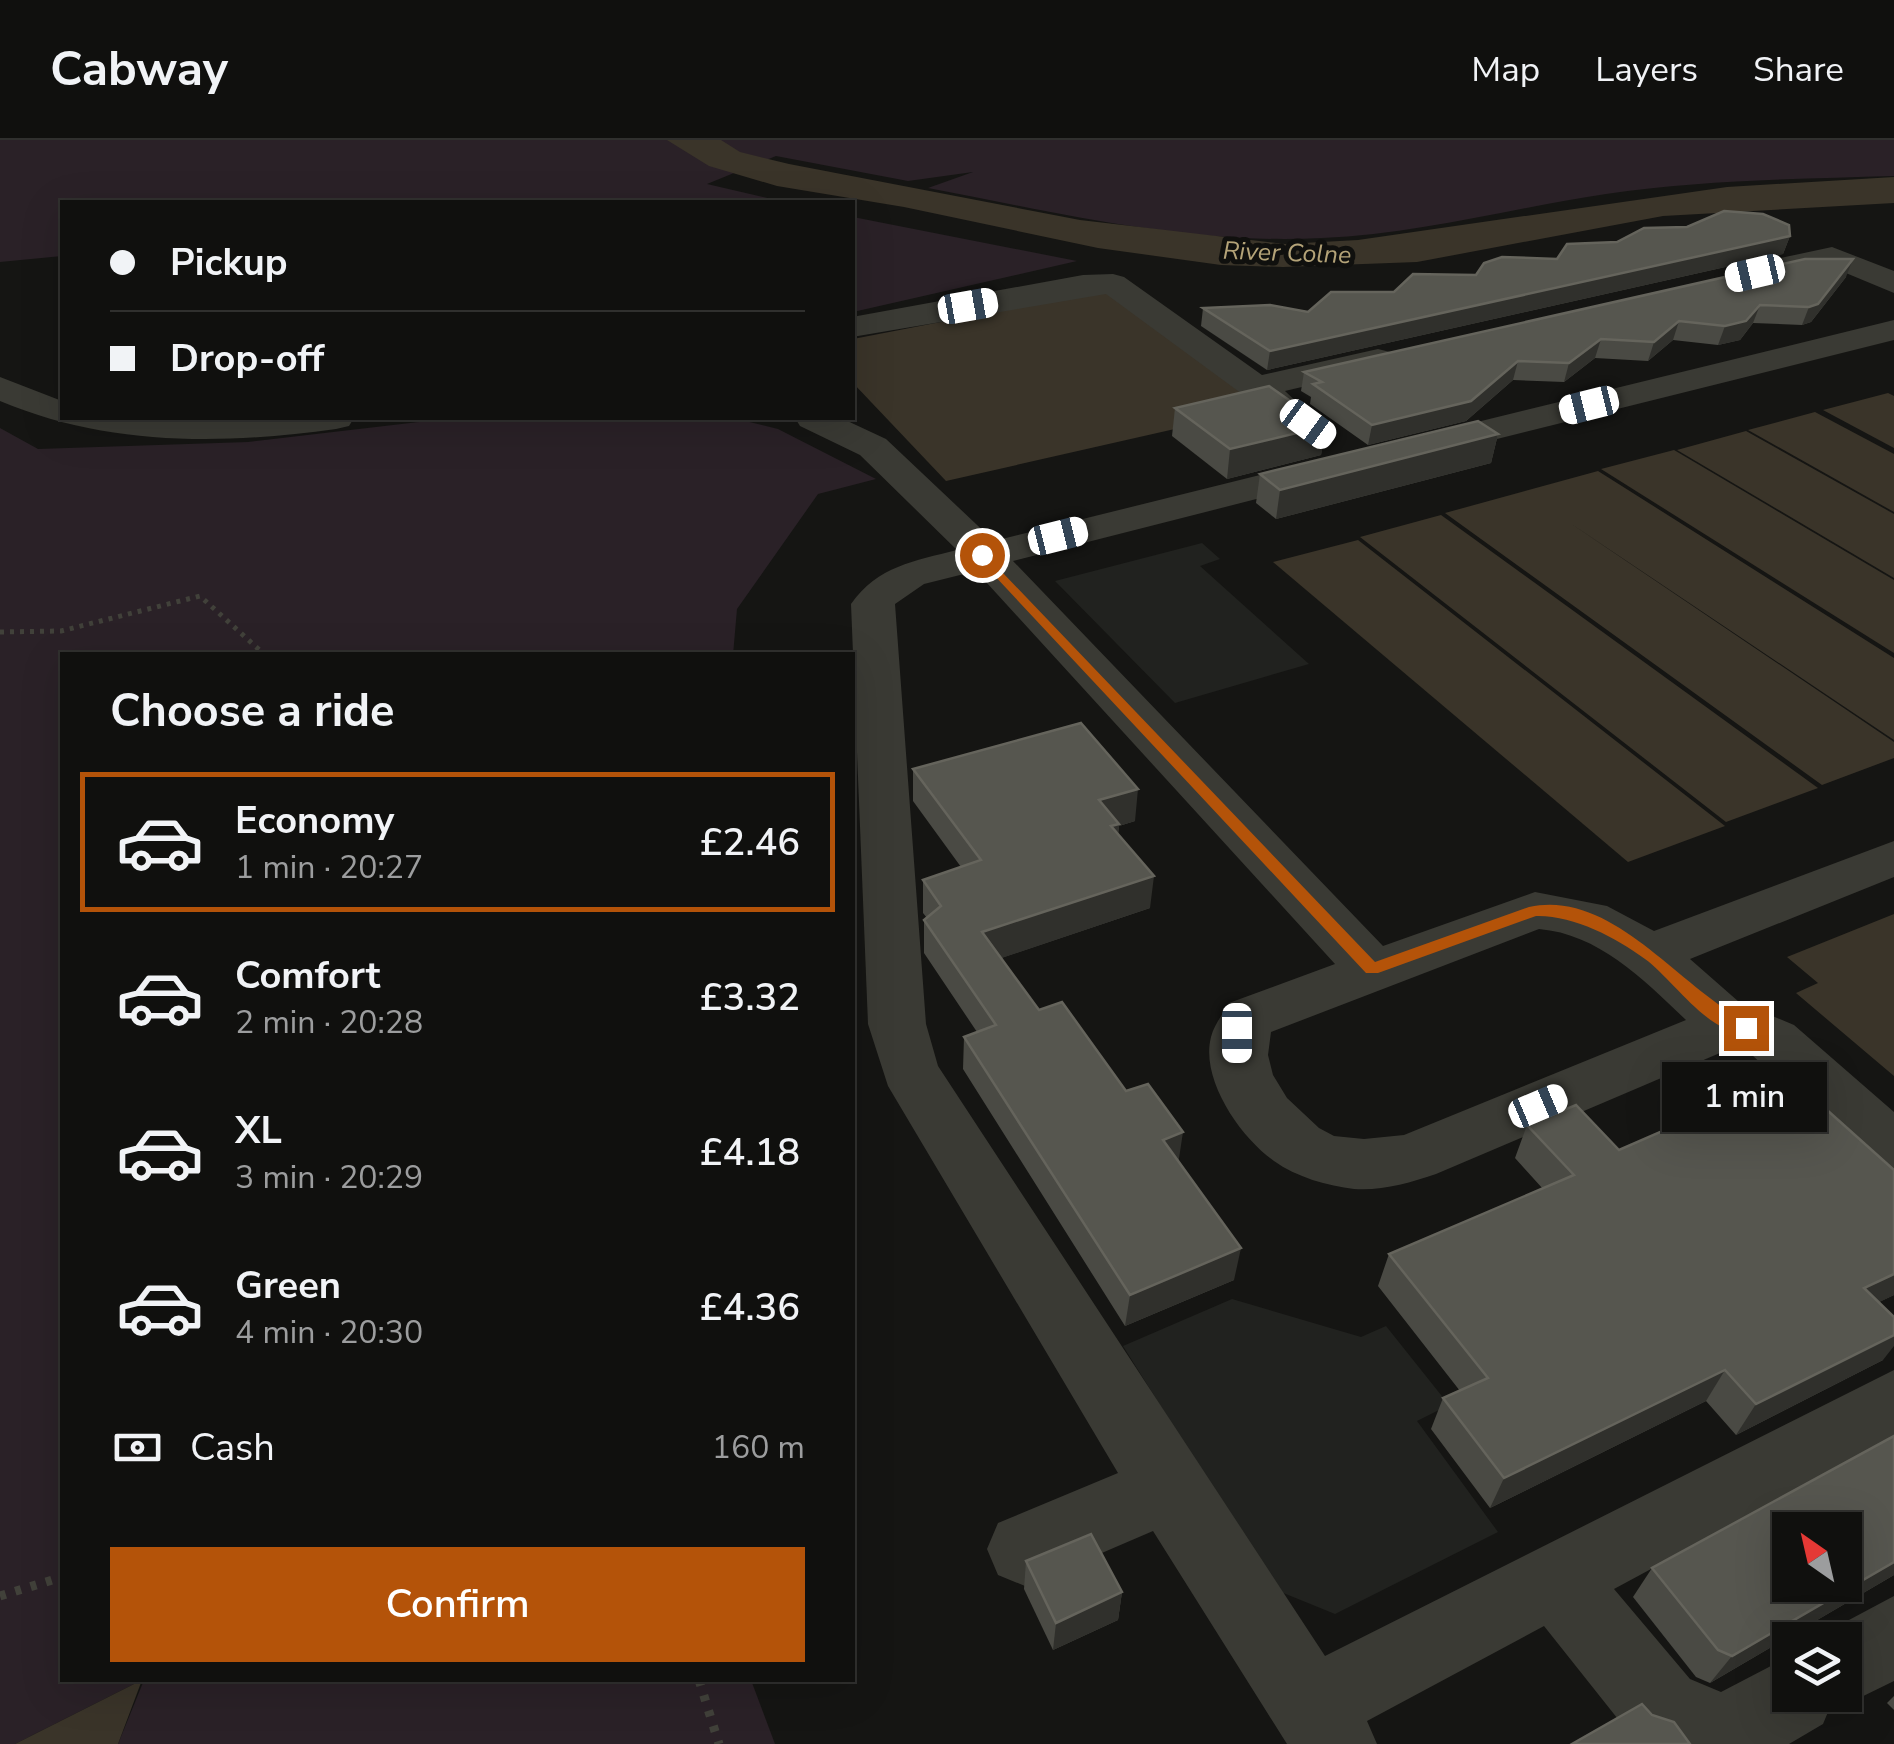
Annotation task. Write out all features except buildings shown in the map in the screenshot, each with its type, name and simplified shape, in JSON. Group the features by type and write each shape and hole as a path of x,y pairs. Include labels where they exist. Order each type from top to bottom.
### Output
{"lane":[{"path":"1717,282 1832,256 1894,283"},
{"path":"855,326 1083,285 1113,284 1361,462 909,575 884,589 873,604 870,889 896,1024 909,1070 1168,1488 1323,1726 1556,1580 1894,1402"},
{"path":"1380,457 1894,330"},
{"path":"1256,387 1410,352"},
{"path":"0,358 12,358 60,380"},
{"path":"0,388 60,413"},
{"path":"90,420 149,430 220,431 318,420"},
{"path":"819,420 856,432 982,555 1372,969"},
{"path":"1650,954 1894,858"},
{"path":"1720,1017 1720,1029 1700,1040 1414,1158 1380,1165 1342,1163 1309,1152 1256,1104 1237,1058 1237,1033 1250,1018 1535,910 1556,910 1582,918 1650,954 1720,1017 1773,1040 1894,1148"},
{"path":"1025,1548 1168,1488"},
{"path":"1556,1580 1662,1708 1751,1725"},
{"path":"1862,1655 1894,1636"}],"path":[{"path":"0,632 61,631 200,596 262,652"},
{"path":"0,1596 60,1578"},
{"path":"700,1682 719,1744"}],"shaded area":[{"path":"0,140 1894,140 1894,176 1750,181 1606,194 1358,236 1272,239 1173,232 928,188 973,172 908,181 776,156 707,184 775,200 60,200 60,256 0,262"},
{"path":"855,217 1077,261 855,312"},
{"path":"436,420 741,420 778,429 876,479 818,494 737,609 733,652 60,652 60,1682 138,1682 15,1744 0,1744 0,428 38,449 248,442"},
{"path":"1202,543 1220,559 1200,566 1309,664 1175,703 1055,581"},
{"path":"1232,1299 1361,1337 1386,1326 1449,1405 1417,1421 1498,1532 1335,1614 1276,1590 1123,1346"},
{"path":"143,1682 752,1682 775,1744 118,1744"}],"water":[{"name":"River Colne","path":"667,140 721,140 740,152 789,164 1080,220 1285,244 1358,240 1727,187 1894,177 1894,203 1663,216 1417,262 1221,265 1098,248 904,207 777,186 709,166"},
{"path":"1105,290 1263,409 946,481 855,385 855,339"},
{"path":"1888,393 1894,396 1894,448 1823,410"},
{"path":"1815,412 1894,454 1894,512 1748,430"},
{"path":"1746,431 1894,514 1894,578 1677,450"},
{"path":"1674,450 1894,580 1894,653 1601,469"},
{"path":"1598,471 1894,658 1894,740 1567,521 1894,742 1894,758 1822,785 1445,513"},
{"path":"1441,515 1818,788 1726,822 1360,537"},
{"path":"1358,540 1725,826 1628,862 1273,562"},
{"path":"1894,914 1894,1076 1796,993 1818,983 1787,957"},
{"path":"138,1682 141,1682 118,1744 15,1744"}],"route":[{"path":"982,555 1372,969 1535,910 1556,910 1582,918 1650,954 1720,1017 1746,1028"}]}
